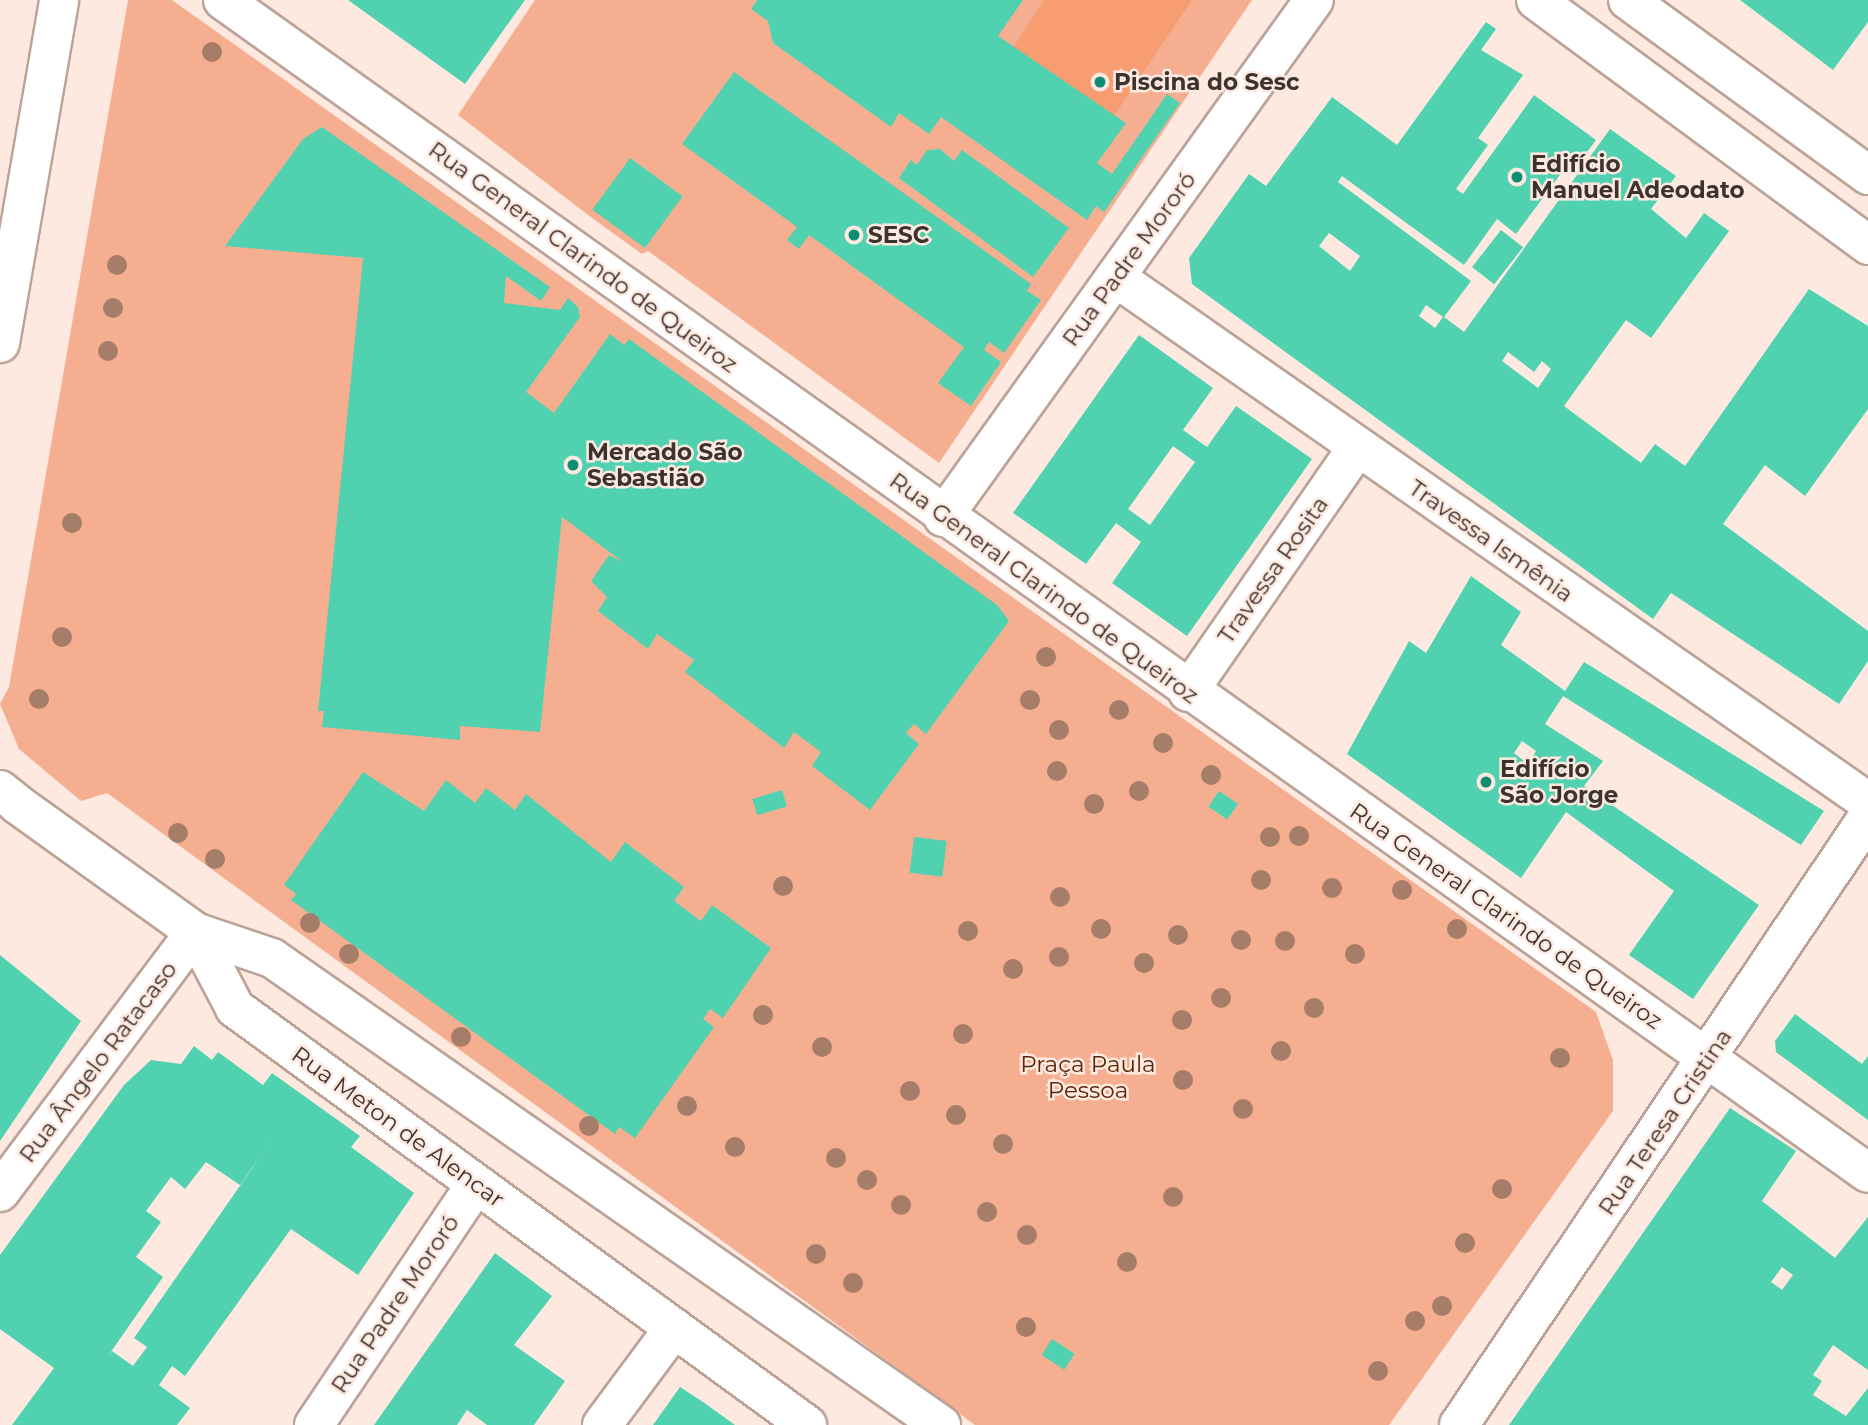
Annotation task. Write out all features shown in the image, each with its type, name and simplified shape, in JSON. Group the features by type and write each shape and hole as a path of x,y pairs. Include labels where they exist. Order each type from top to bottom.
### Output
{"street":[{"path":"0,343 59,0"},
{"name":"Rua General Clarindo de Queiroz","path":"223,0 1188,692 1868,1173"},
{"name":"Rua Padre Mororó","path":"943,517 1314,0"},
{"path":"1536,0 1868,244"},
{"path":"1628,0 1868,175"},
{"name":"Travessa Ismênia","path":"1115,277 1868,802"},
{"name":"Travessa Rosita","path":"1188,692 1357,448"},
{"name":"Rua Meton de Alencar","path":"6,799 195,932 235,1008 807,1425"},
{"name":"Rua Teresa Cristina","path":"1460,1425 1868,817"},
{"path":"195,932 272,958 941,1425"},
{"name":"Rua Ângelo Ratacaso","path":"0,1192 195,932"},
{"name":"Rua Padre Mororó","path":"314,1425 475,1184"},
{"path":"602,1425 674,1328"}],"green space":[{"name":"Praça Paula Pessoa","path":"128,0 172,0 1596,1012 1613,1060 1613,1111 1389,1425 975,1425 107,793 81,801 19,749 0,704 9,687"},
{"name":"SESC","path":"535,0 1252,0 939,463 648,251 642,254 592,218 458,115"}],"shaded area":[{"name":"Piscina do Sesc","path":"1044,0 1192,0 1114,116 1012,49"}],"building":[{"path":"348,0 525,0 465,84"},
{"path":"757,0 1023,0 998,36 1126,123 1097,163 1112,174 1167,94 1180,103 1104,212 1096,206 1087,220 941,117 929,134 899,113 891,127 773,43 768,21 751,9"},
{"path":"1740,0 1868,0 1868,22 1833,70"},
{"path":"1486,22 1496,29 1481,50 1523,75 1478,138 1488,145 1456,189 1463,194 1534,95 1596,140 1581,160 1574,156 1516,234 1497,219 1464,265 1342,176 1338,182 1471,281 1444,317 1464,332 1610,129 1676,176 1651,209 1686,238 1704,213 1729,231 1651,338 1626,320 1564,406 1641,463 1655,444 1685,466 1809,289 1868,326 1868,409 1805,496 1765,465 1723,524 1868,631 1868,661 1839,704 1671,593 1653,619 1192,284 1189,258 1249,174 1266,186 1332,97 1397,145","holes":["1329,233 1360,256 1350,271 1319,246","1426,305 1443,317 1435,328 1419,316","1508,352 1534,372 1542,361 1551,369 1538,388 1502,361"]},
{"path":"734,72 1031,284 1027,291 1041,300 1004,353 989,342 984,350 1001,362 971,406 938,383 964,347 809,235 799,249 787,240 797,227 682,144"},
{"name":"Mercado São Sebastião","path":"322,127 550,287 541,301 506,276 504,303 560,310 568,298 578,307 580,317 526,392 554,413 610,334 624,345 629,339 997,605 1009,621 926,734 914,724 906,733 919,744 870,810 812,766 821,752 794,732 784,748 685,672 694,660 657,634 648,649 598,611 607,597 591,581 609,555 623,562 562,517 540,732 460,726 460,740 322,727 324,711 318,711 363,258 225,246 303,139"},
{"path":"940,149 954,161 962,150 1069,228 1033,277 899,178 911,160 917,165 927,150"},
{"path":"630,158 683,196 645,248 592,210"},
{"path":"1501,230 1523,247 1494,284 1472,267"},
{"path":"1139,335 1213,388 1183,430 1207,447 1236,406 1312,459 1187,636 1112,583 1141,542 1116,523 1086,564 1013,513","holes":["1173,446 1195,462 1150,525 1128,509"]},
{"path":"1471,576 1521,612 1501,645 1565,691 1584,662 1824,811 1801,845 1563,696 1545,724 1603,761 1584,786 1759,905 1693,999 1629,955 1674,891 1566,812 1521,878 1347,754 1409,641 1426,653","holes":["1522,741 1536,751 1528,764 1514,753"]},
{"path":"363,772 424,811 446,780 475,803 486,788 515,810 526,794 611,862 625,842 684,887 674,901 701,921 712,905 771,948 723,1018 710,1009 703,1019 714,1027 635,1138 619,1127 615,1134 291,900 296,894 284,885"},
{"path":"782,790 787,806 757,815 752,799"},
{"path":"1219,791 1238,804 1227,820 1208,807"},
{"path":"914,837 947,841 942,877 910,873"},
{"path":"0,955 81,1021 0,1141"},
{"path":"1795,1014 1862,1064 1868,1056 1868,1120 1776,1052 1775,1041"},
{"path":"194,1046 212,1060 218,1052 263,1085 272,1073 360,1136 351,1147 414,1193 358,1275 291,1229 185,1376 172,1366 159,1385 190,1408 177,1425 12,1425 54,1368 0,1329 0,1255 124,1085 151,1060 181,1064","holes":["276,1134 134,1338 147,1347 133,1366 112,1351 108,1356 163,1277 136,1257 161,1222 146,1211 171,1177 185,1189 206,1162 240,1185"]},
{"path":"1730,1108 1796,1151 1762,1201 1835,1258 1868,1217 1868,1370 1833,1345 1813,1375 1822,1381 1813,1395 1846,1416 1868,1388 1868,1425 1509,1425","holes":["1782,1267 1793,1275 1782,1290 1771,1282"]},
{"path":"495,1253 552,1296 514,1345 565,1381 534,1425 487,1425 467,1410 457,1425 374,1425"},
{"path":"1052,1339 1075,1354 1064,1370 1042,1355"},
{"path":"680,1387 703,1402 735,1425 653,1425"}],"place":[{"name":"Piscina do Sesc","path":"1100,82"},
{"name":"Edifício Manuel Adeodato","path":"1517,177"},
{"name":"SESC","path":"854,235"},
{"name":"Mercado São Sebastião","path":"573,465"},
{"name":"Edifício São Jorge","path":"1486,782"}]}
